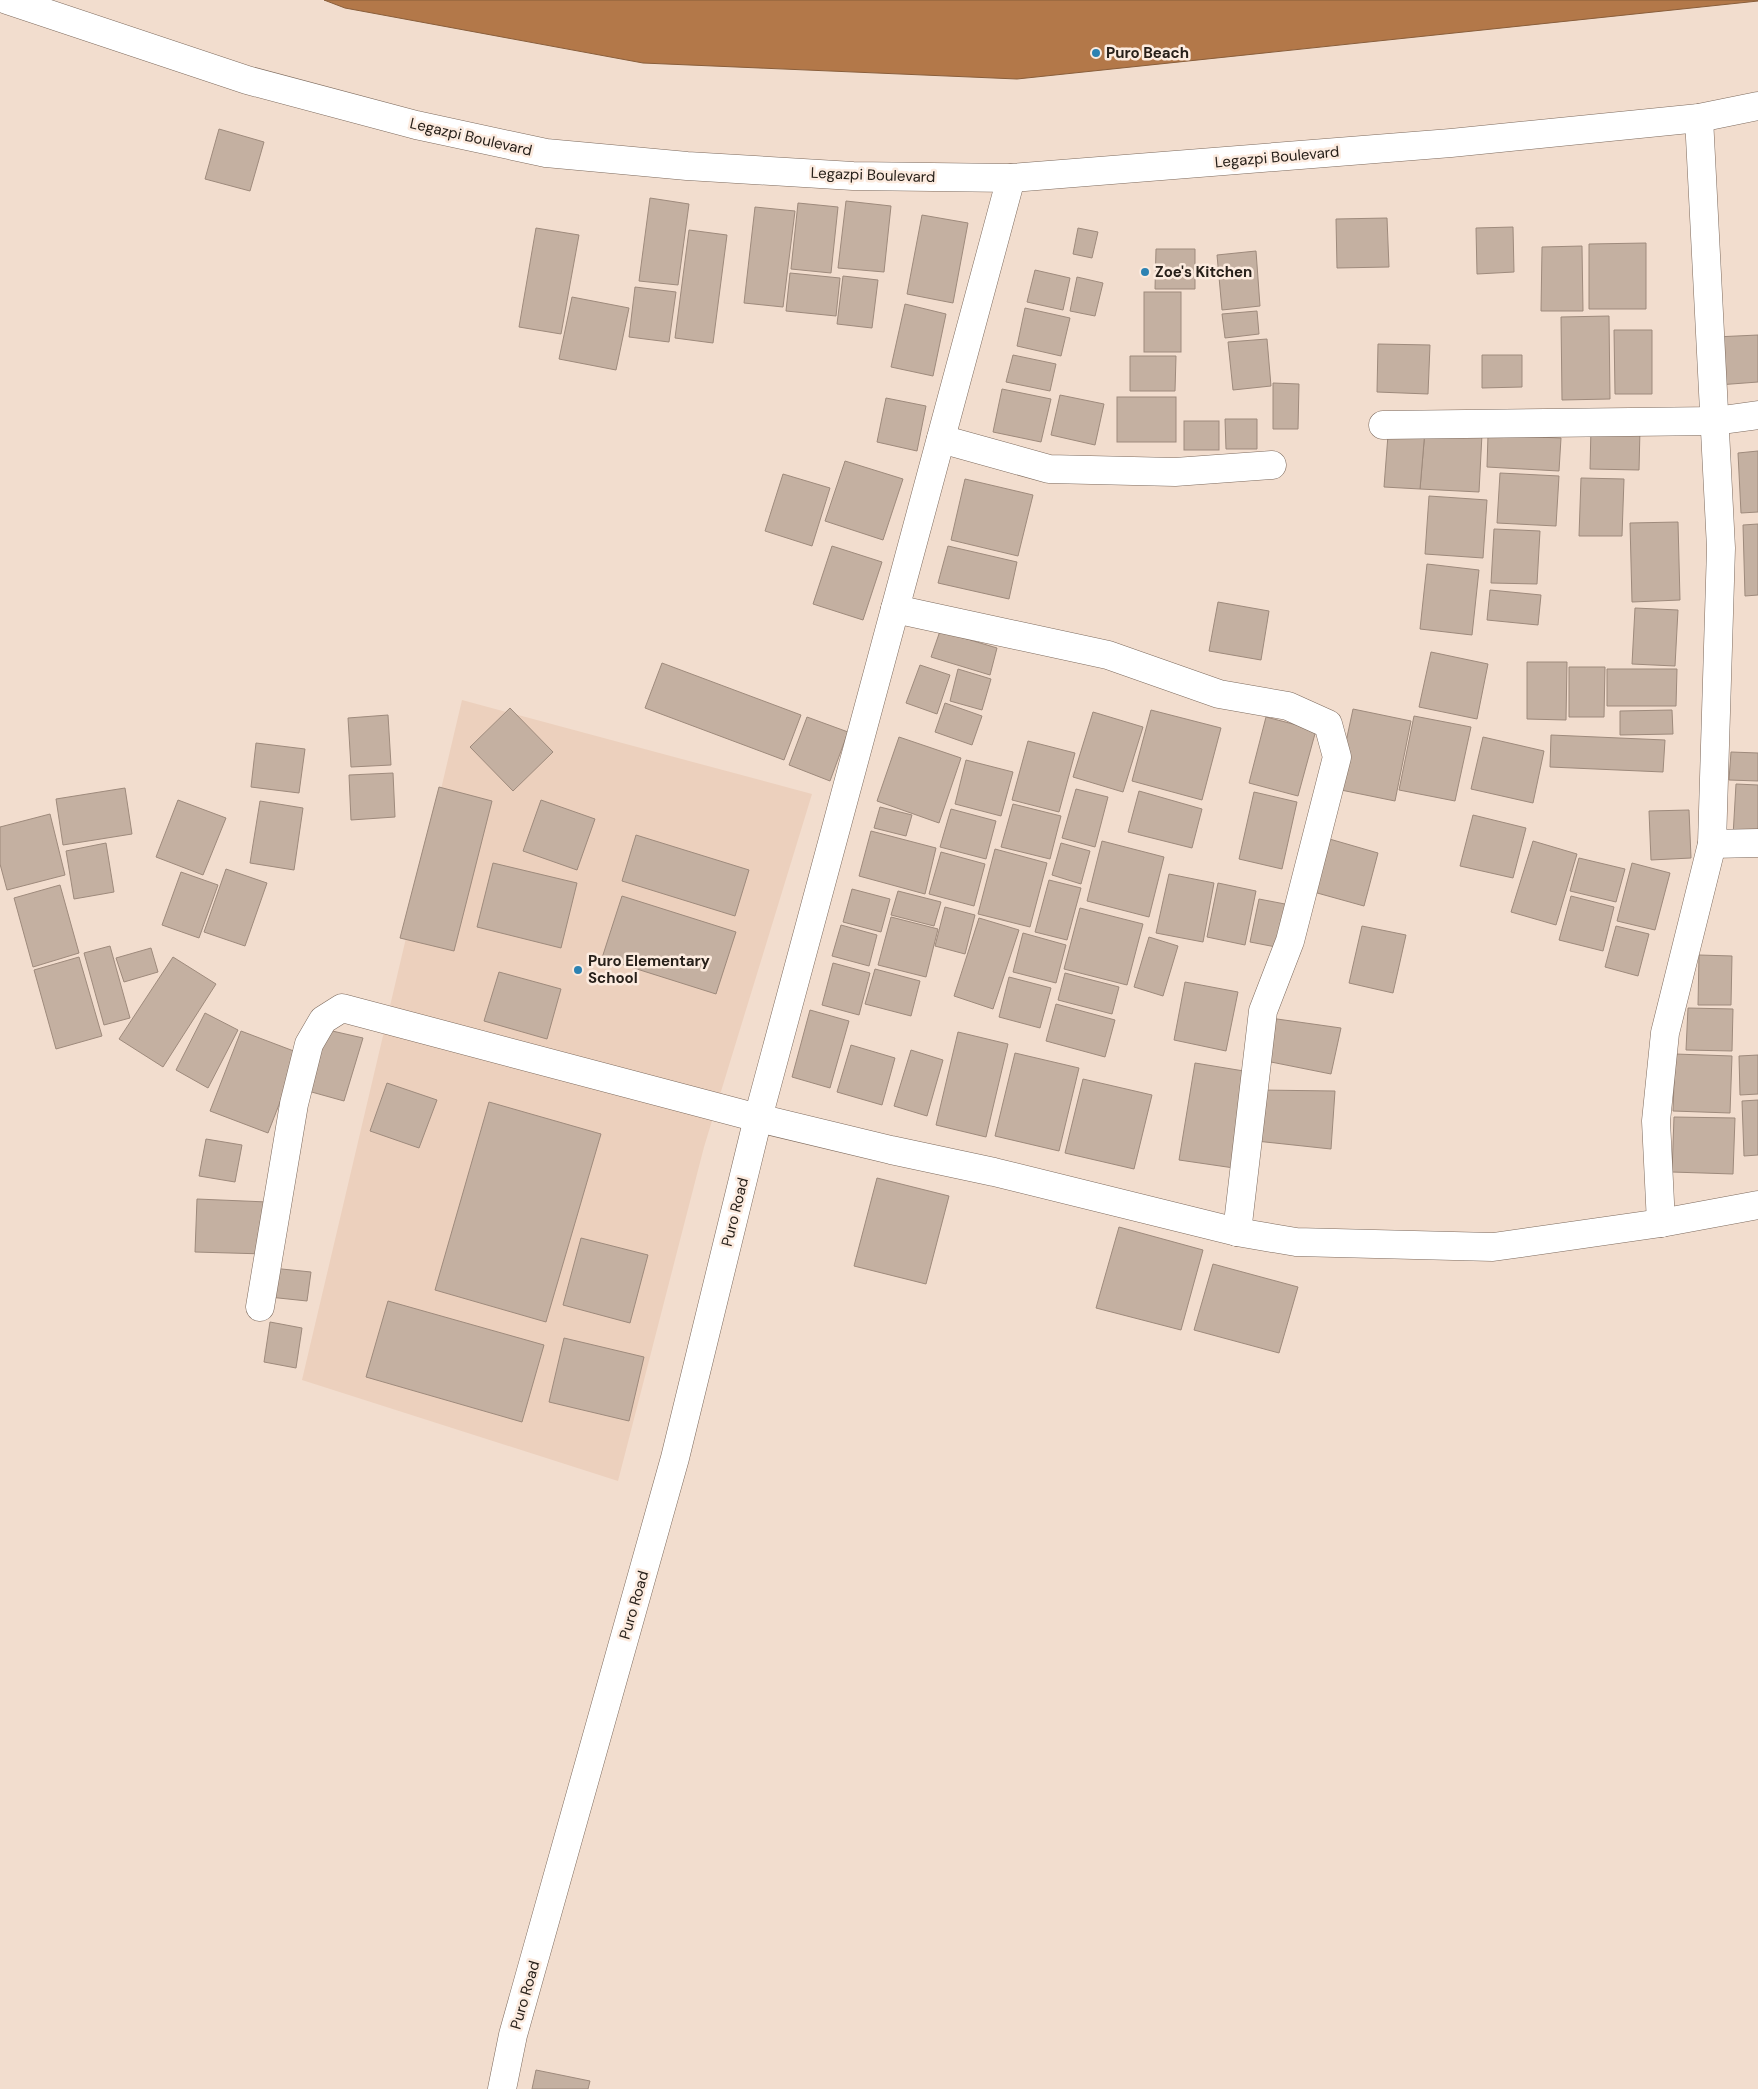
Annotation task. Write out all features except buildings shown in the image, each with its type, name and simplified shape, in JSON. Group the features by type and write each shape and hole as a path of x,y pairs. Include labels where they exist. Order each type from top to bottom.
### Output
{"street":[{"name":"Legazpi Boulevard","path":"7,0 247,80 416,125 546,153 688,166 853,176 1011,178 1451,143 1699,118 1758,106"},
{"path":"1661,1224 1656,1121 1666,1033 1712,844 1722,548 1699,118"},
{"name":"Puro Road","path":"502,2089 516,2025 675,1458 758,1118 1011,178"},
{"path":"1383,425 1715,421 1758,415"},
{"path":"941,439 1049,469 1175,472 1272,465"},
{"path":"896,609 1108,655 1219,694 1288,706 1328,724 1337,757 1290,941 1263,1011 1237,1232"},
{"path":"1712,844 1758,843"},
{"path":"260,1307 294,1104 309,1044 323,1020 342,1008 758,1118 891,1150 994,1172 1237,1232 1296,1242 1492,1247 1661,1224 1758,1205"}],"shaded area":[{"path":"324,0 1758,1 1017,79 643,63 345,8"},
{"name":"Puro Elementary School","path":"462,700 812,794 704,1147 618,1481 302,1380"}],"place":[{"name":"Puro Beach","path":"1096,53"},
{"name":"Zoe's Kitchen","path":"1145,272"},
{"name":"Puro Elementary School","path":"578,970"}]}
